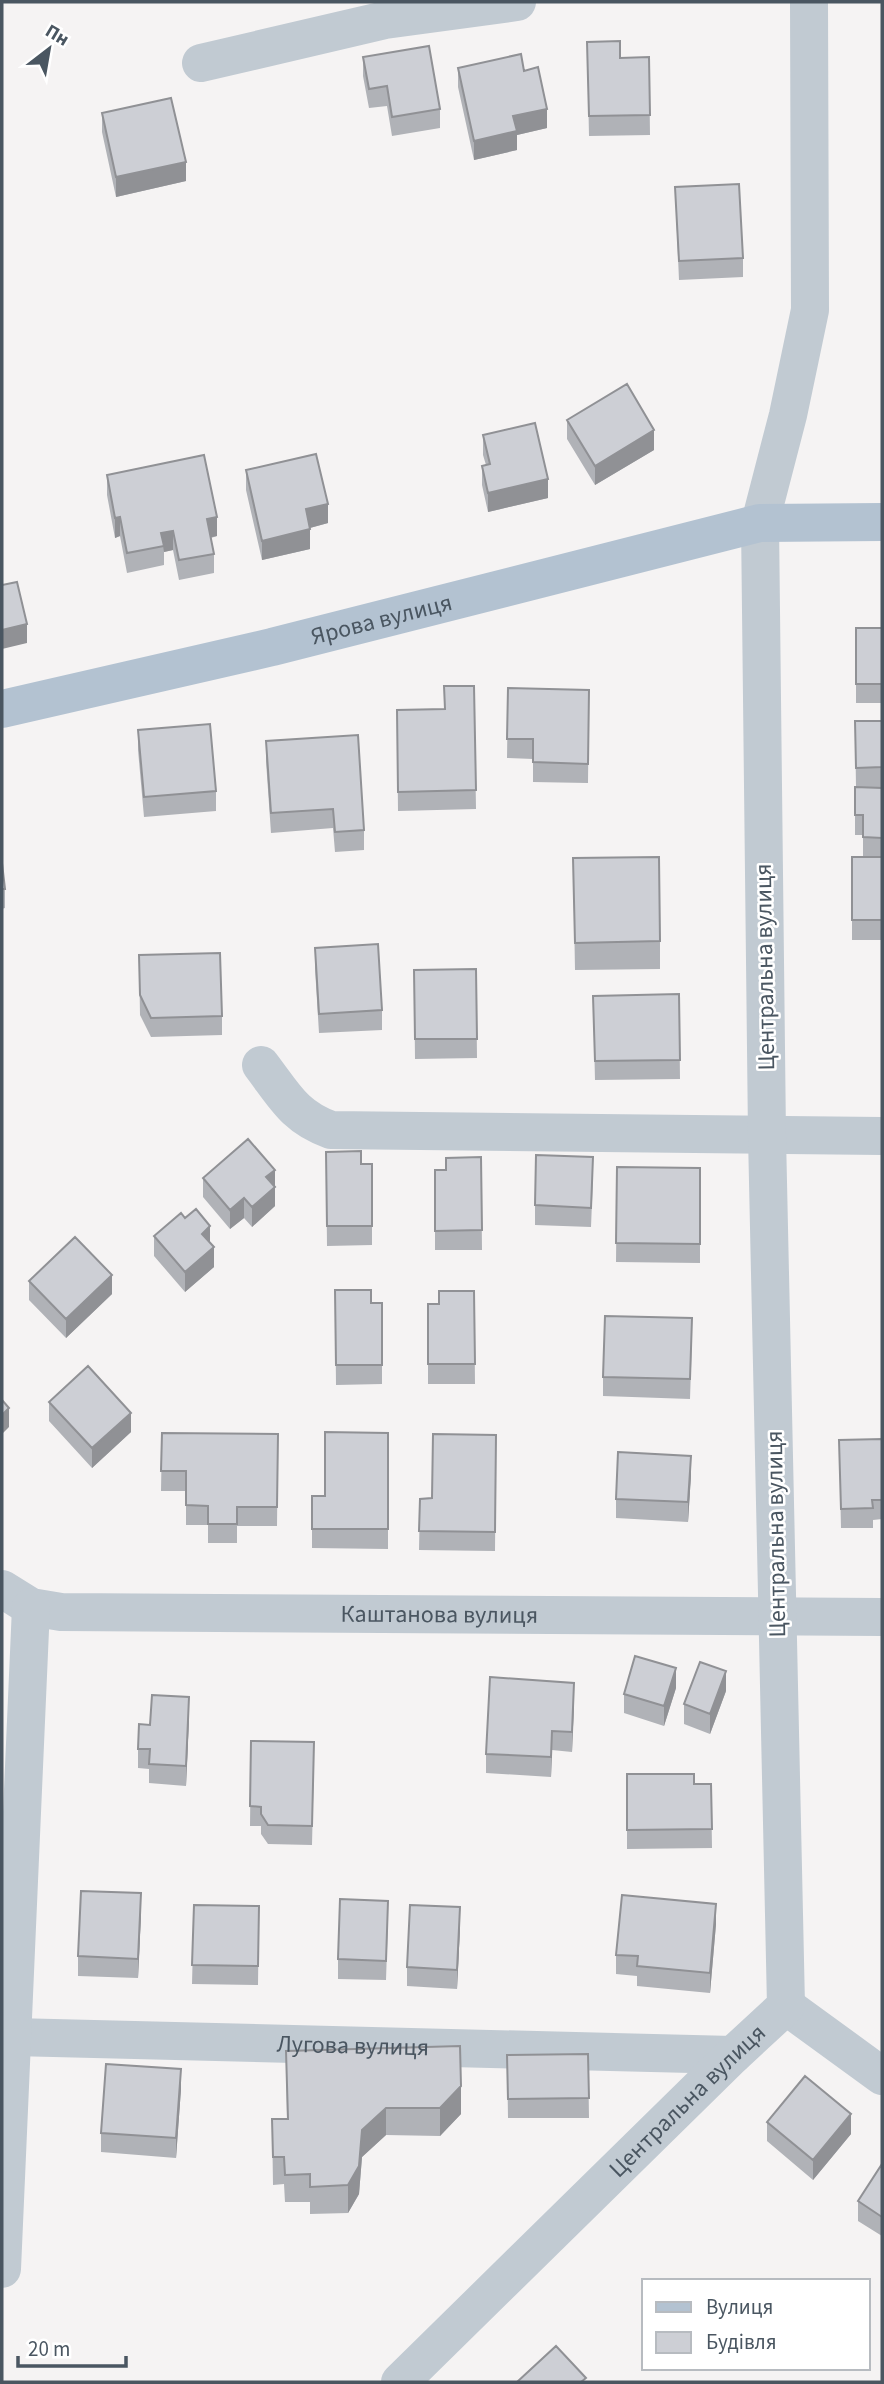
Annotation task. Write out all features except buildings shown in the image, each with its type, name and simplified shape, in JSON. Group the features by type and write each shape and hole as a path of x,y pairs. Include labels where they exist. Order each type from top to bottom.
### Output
{"main road":[{"name":"Ярова вулиця","path":"2,709 272,647 760,523 882,522"}],"street":[{"path":"201,63 385,20 517,2"},
{"name":"Центральна вулиця","path":"400,2382 786,2006 767,1136 760,523 788,415 810,310 809,2"},
{"path":"261,1065 291,1105 311,1123 331,1130 882,1136"},
{"path":"2,2269 13,2037 16,1598"},
{"name":"Каштанова вулиця","path":"16,1598 61,1612 882,1617"},
{"path":"786,2006 882,2076"},
{"name":"Лугова вулиця","path":"13,2037 733,2055"}]}
